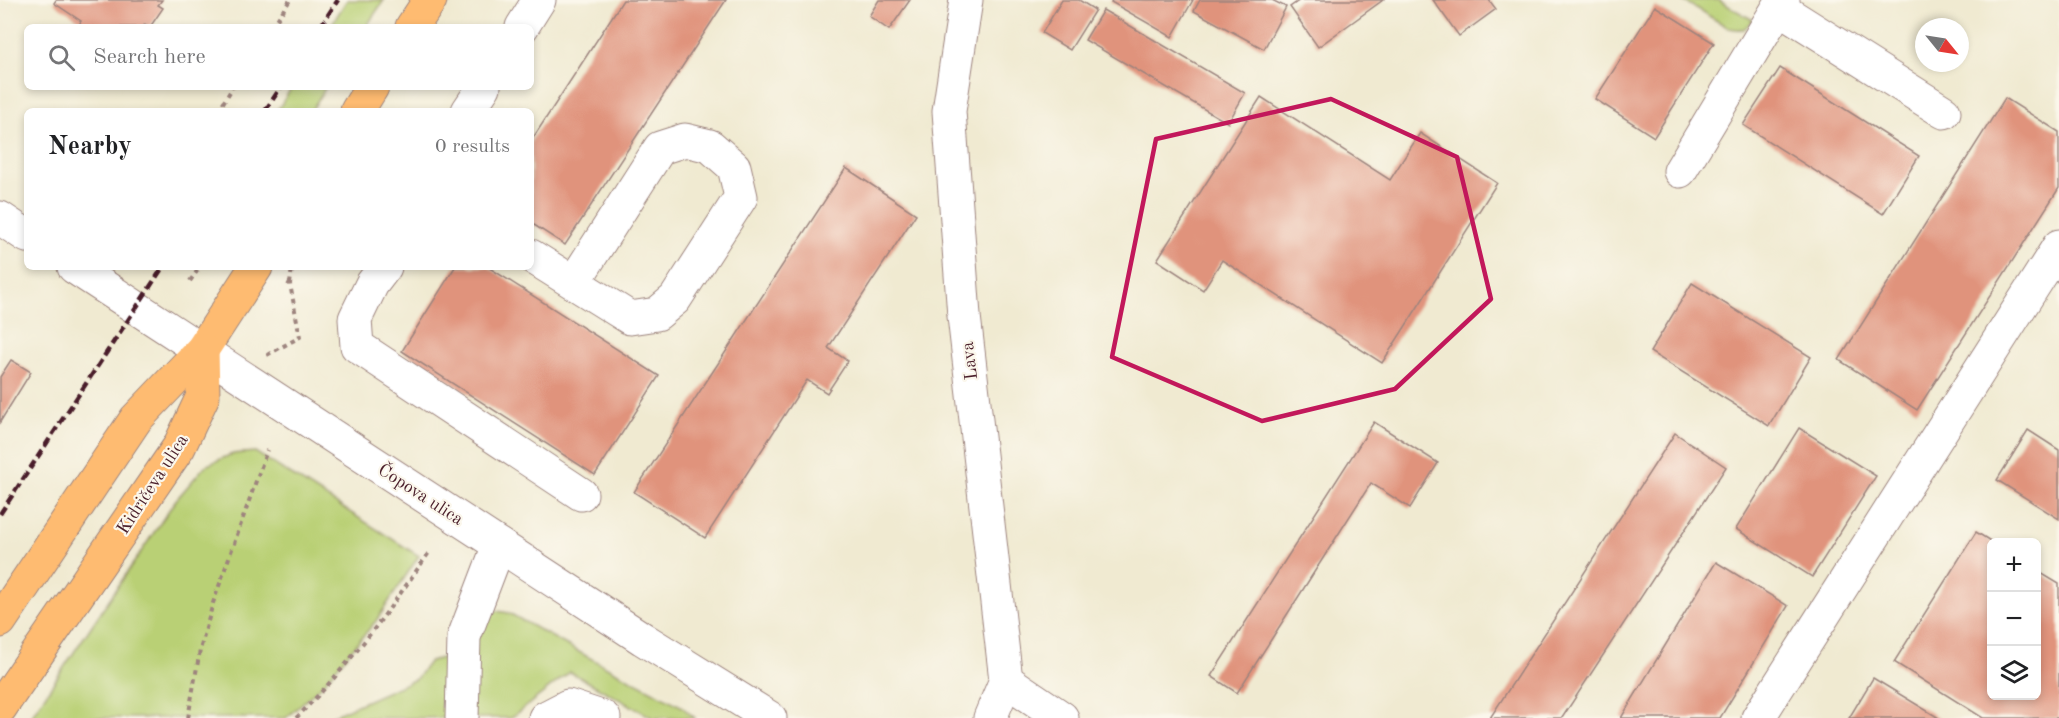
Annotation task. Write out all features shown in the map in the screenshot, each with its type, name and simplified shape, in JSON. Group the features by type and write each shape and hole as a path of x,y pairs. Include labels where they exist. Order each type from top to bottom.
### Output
{"main road":[{"path":"414,24 430,0"},
{"path":"359,108 370,90"},
{"path":"0,621 136,419 202,350 253,270"},
{"name":"Kidričeva ulica","path":"0,708 179,447 202,396 202,350"}],"street":[{"path":"524,24 539,0"},
{"name":"Lava","path":"966,0 949,111 964,316 1006,680 990,718"},
{"path":"1680,171 1781,4 1944,112"},
{"path":"470,108 482,90"},
{"path":"534,258 630,318 657,314 675,299 741,197 734,167 710,146 685,140 660,148 574,282"},
{"path":"0,218 24,234"},
{"path":"1758,718 2059,246"},
{"name":"Čopova ulica","path":"79,270 643,639 770,718"},
{"path":"383,270 372,284 355,319 357,346 581,494"},
{"path":"462,718 464,637 499,545"},
{"path":"1006,680 1062,718"},
{"path":"545,718 568,706 604,718"}],"path":[{"path":"274,24 290,0"},
{"path":"220,108 231,90"},
{"path":"190,281 198,270"},
{"path":"290,284 292,270"},
{"path":"188,718 200,650 213,603 267,450"},
{"path":"296,718 328,686 383,620 430,551"}],"highlighted area":[{"path":"1331,99 1457,157 1491,299 1395,389 1262,421 1112,357 1156,139"}],"green space":[{"path":"347,0 384,0 368,24 332,24"},
{"path":"1682,0 1718,0 1753,20 1743,30 1729,28"},
{"path":"290,90 324,90 313,108 279,108"},
{"path":"255,452 419,556 376,621 321,686 286,718 30,718 175,501 205,466 232,454"},
{"path":"485,609 509,613 681,706 695,718 653,718 570,672 511,718 328,718 416,679 430,661 442,658 459,659"}],"building":[{"path":"56,0 162,0 158,5 163,8 152,24 80,24 81,21 54,3"},
{"path":"623,0 726,0 565,245 534,225 534,136"},
{"path":"879,0 910,0 889,30 869,16"},
{"path":"1062,0 1079,0 1095,10 1070,50 1042,33"},
{"path":"1112,0 1193,0 1172,37 1111,2"},
{"path":"1200,0 1272,0 1286,7 1264,49 1194,11"},
{"path":"1300,0 1383,0 1318,47 1290,7"},
{"path":"1433,0 1489,0 1496,9 1459,36"},
{"path":"1655,6 1714,43 1654,137 1595,99"},
{"path":"1103,10 1245,93 1228,123 1085,40"},
{"path":"1780,68 1919,156 1883,214 1743,125"},
{"path":"1261,97 1390,180 1420,133 1497,183 1382,363 1222,260 1203,290 1157,260"},
{"path":"2005,98 2059,132 2059,188 1917,410 1839,360"},
{"path":"846,168 916,214 828,348 848,361 827,393 807,380 705,538 634,492"},
{"path":"453,270 493,270 659,376 595,475 402,351"},
{"path":"1692,283 1811,357 1769,426 1650,352"},
{"path":"11,360 31,372 0,422 0,377"},
{"path":"1374,422 1438,463 1410,508 1371,483 1237,693 1211,676"},
{"path":"1799,428 1876,476 1812,577 1736,529"},
{"path":"2028,430 2059,450 2059,519 1997,480"},
{"path":"1675,433 1726,467 1562,718 1490,718"},
{"path":"1976,532 1987,539 1987,700 2041,700 2041,573 2059,584 2059,718 1983,718 1894,662"},
{"path":"1716,562 1788,606 1720,718 1621,718"},
{"path":"1873,678 1939,718 1849,718"}],"railway":[{"path":"322,24 338,0"},
{"path":"267,108 279,90"},
{"path":"0,514 161,270"}]}
